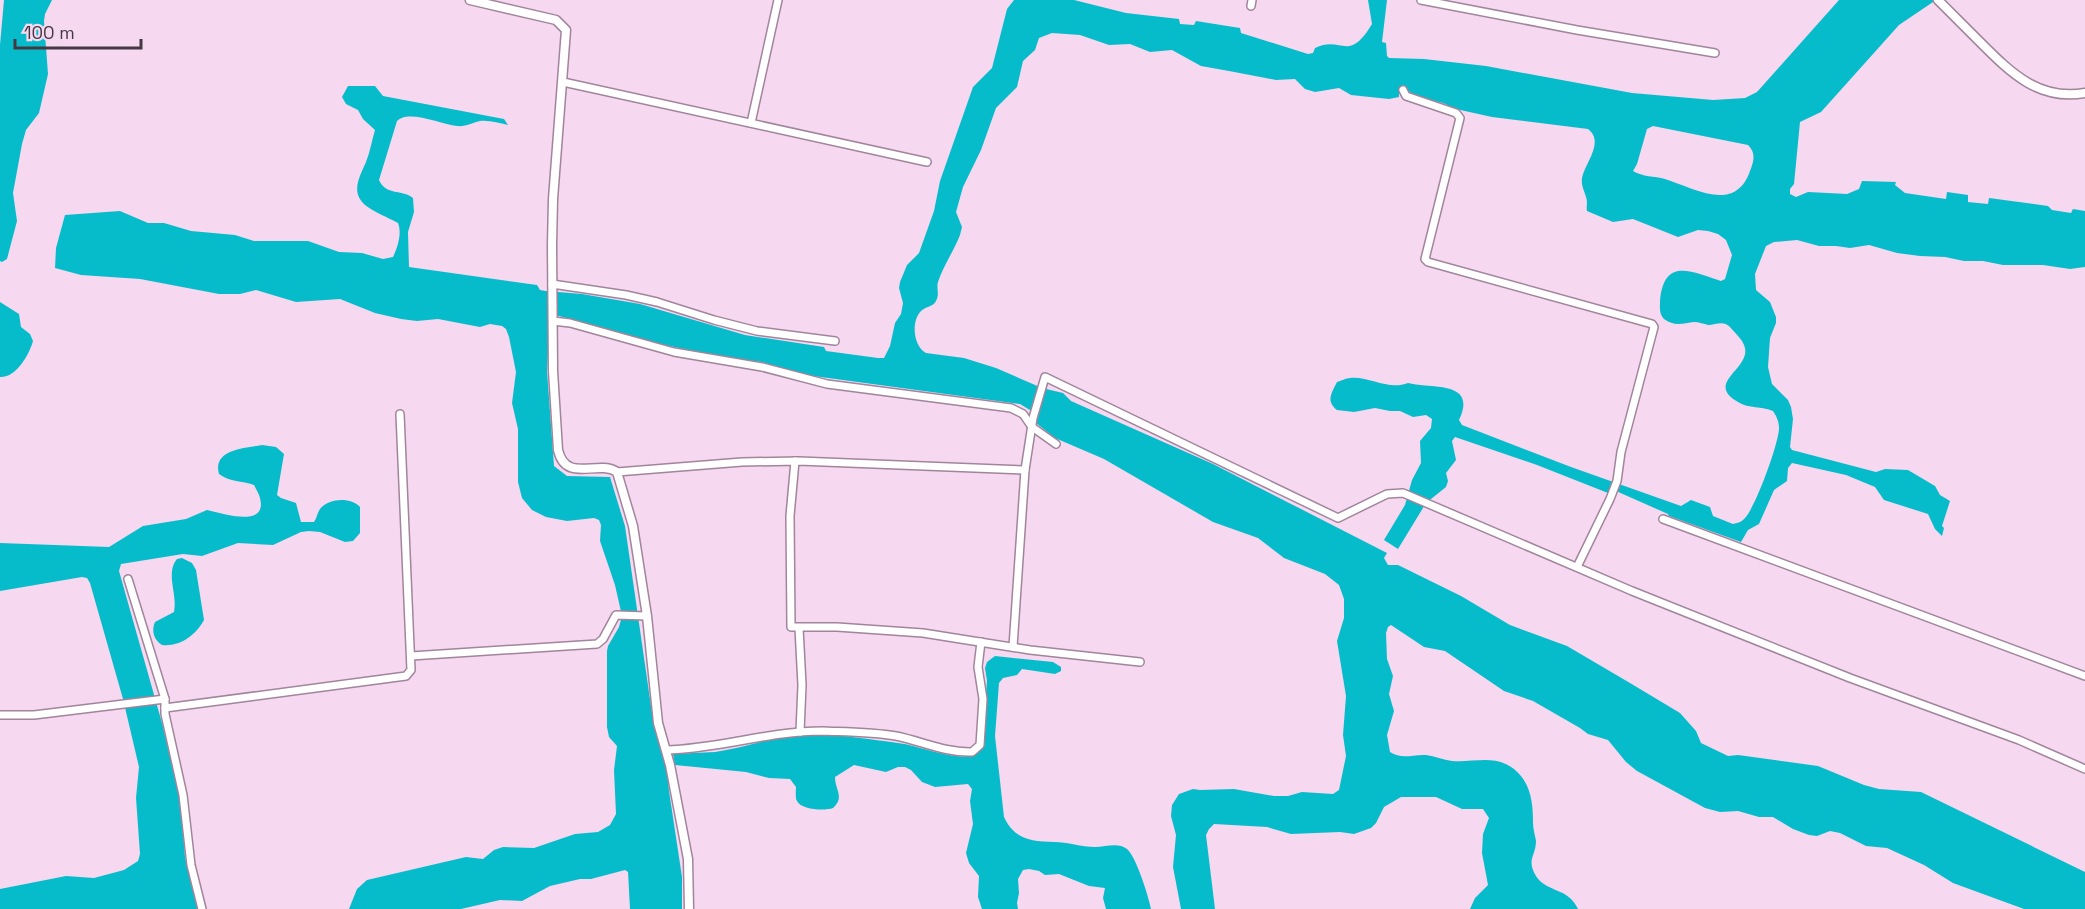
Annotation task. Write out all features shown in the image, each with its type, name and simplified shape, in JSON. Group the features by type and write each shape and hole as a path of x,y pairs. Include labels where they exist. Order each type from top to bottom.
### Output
{"street":[{"path":"470,0 556,20 562,24 566,33 553,199 553,371 560,457 572,468 610,469 617,472 742,462 795,461 1025,470"},
{"path":"752,123 778,0"},
{"path":"1421,0 1577,30 1715,53"},
{"path":"1939,1 2010,72 2026,82 2053,92 2074,95 2085,93"},
{"path":"563,82 927,162"},
{"path":"1403,90 1406,96 1456,113 1460,118 1425,259 1428,262 1547,293 1652,324 1654,327 1622,452 1617,481 1577,567"},
{"path":"552,285 626,295 757,331 835,341"},
{"path":"553,319 684,354 762,367 827,384 1011,408 1023,414 1032,427 1056,444"},
{"path":"1013,647 1025,470 1033,418 1045,377 1338,518 1387,494 1409,495 1632,591 1839,674 2019,740 2085,769"},
{"path":"165,708 406,676 411,670 400,414"},
{"path":"795,461 790,516 791,627 837,627 923,633 1013,647 1140,662"},
{"path":"617,472 633,526 658,723 666,750 688,859 689,909"},
{"path":"1663,519 2085,676"},
{"path":"128,579 165,708 183,795 191,865 202,909"},
{"path":"411,656 597,644 603,639 616,615 645,616"},
{"path":"799,628 802,685 800,732"},
{"path":"666,750 711,747 800,732 884,735 970,753 980,745 983,699 978,667 981,642"},
{"path":"0,715 34,715 161,699"}],"water":[{"path":"4,0 52,0 44,21 48,74 39,113 26,130 22,144 13,193 17,221 7,259 2,262 0,261 0,45"},
{"path":"1014,0 1074,0 1126,13 1179,19 1180,24 1194,25 1196,21 1240,28 1241,33 1308,54 1324,45 1351,46 1357,43 1372,24 1368,0 1387,0 1382,42 1386,43 1389,58 1424,59 1486,66 1632,93 1713,100 1745,98 1757,92 1839,0 1936,0 1899,25 1821,112 1800,122 1794,184 1790,189 1790,194 1796,197 1808,192 1847,194 1859,189 1862,181 1896,182 1895,185 1905,193 1946,199 1947,192 1968,195 1968,202 1988,204 1989,198 2048,206 2052,210 2071,213 2073,209 2085,211 2085,267 2070,269 2043,265 2003,265 1897,253 1869,245 1850,248 1819,246 1797,240 1774,242 1766,246 1755,274 1756,290 1770,302 1776,317 1770,338 1768,367 1772,384 1788,400 1791,407 1793,419 1790,447 1792,450 1876,472 1885,469 1908,470 1935,486 1940,495 1950,501 1942,526 1944,528 1942,536 1935,529 1928,514 1884,500 1875,487 1846,475 1792,463 1788,468 1787,481 1774,490 1759,524 1748,530 1741,542 1669,516 1616,491 1610,490 1608,493 1537,465 1455,437 1452,441 1456,460 1446,473 1448,481 1446,487 1426,503 1398,549 1384,540 1405,505 1412,480 1421,463 1420,441 1431,428 1432,419 1426,415 1413,417 1400,411 1375,408 1354,412 1337,410 1332,404 1331,394 1337,382 1347,378 1393,385 1408,383 1457,392 1462,398 1463,407 1459,420 1462,425 1681,506 1691,500 1710,507 1713,516 1733,524 1744,519 1755,501 1771,461 1779,429 1778,420 1773,411 1742,404 1729,395 1726,388 1727,381 1742,361 1745,353 1743,343 1730,327 1722,323 1708,325 1696,322 1672,323 1662,317 1660,301 1663,287 1667,278 1673,273 1690,272 1721,281 1725,279 1732,255 1726,240 1718,234 1698,230 1678,237 1633,219 1613,222 1587,211 1582,178 1595,140 1588,129 1492,117 1456,109 1443,103 1418,97 1402,87 1399,97 1389,99 1351,95 1339,88 1315,92 1305,89 1295,79 1276,80 1201,66 1172,50 1150,52 1130,44 1109,45 1080,35 1052,33 1039,38 1035,50 1023,61 1017,87 996,108 981,150 963,187 956,212 962,227 958,241 938,282 935,303 923,309 918,315 915,333 918,345 926,353 964,358 996,368 1042,388 1063,393 1071,401 1213,464 1387,553 1384,558 1388,565 1398,565 1461,596 1510,625 1567,646 1680,713 1696,731 1701,743 1728,756 1738,755 1818,766 1879,789 1921,792 2085,872 2085,909 2024,909 1953,883 1924,865 1887,848 1866,846 1840,833 1830,831 1817,836 1809,835 1773,817 1759,817 1738,811 1720,812 1705,808 1637,771 1626,762 1608,740 1588,734 1533,701 1504,691 1445,651 1424,647 1391,625 1386,633 1387,659 1393,676 1389,694 1394,711 1387,735 1390,752 1399,756 1426,755 1452,761 1492,760 1507,764 1514,769 1524,781 1531,801 1536,841 1532,861 1533,870 1546,885 1569,897 1578,909 1470,909 1475,898 1488,885 1482,853 1483,834 1489,818 1483,809 1462,809 1436,797 1401,797 1384,807 1371,828 1354,834 1340,832 1291,834 1267,827 1214,824 1206,835 1215,909 1181,909 1173,867 1176,835 1171,816 1172,805 1179,794 1193,789 1234,789 1288,796 1302,792 1333,794 1339,790 1346,756 1343,735 1346,696 1337,641 1344,618 1344,599 1339,585 1325,574 1284,558 1258,538 1213,522 1104,459 1055,438 1036,423 1038,415 1020,404 806,375 762,362 721,357 665,345 550,315 547,371 554,466 567,476 610,477 625,526 654,727 666,759 682,877 682,909 630,909 628,872 625,870 550,886 522,901 500,900 461,909 349,909 357,889 367,880 466,857 483,859 494,850 503,847 534,848 575,834 598,832 610,825 616,814 614,770 617,746 609,737 607,727 607,651 622,616 615,585 600,541 599,520 594,518 567,521 546,517 532,510 522,498 518,482 518,429 512,403 516,372 509,337 502,326 490,324 480,327 438,319 417,321 401,319 375,313 340,299 296,302 256,290 240,294 219,294 140,279 81,275 55,268 56,248 65,215 120,211 148,223 164,223 191,231 235,235 254,241 308,241 339,252 362,253 383,259 393,257 399,240 398,223 365,205 360,200 357,189 375,130 363,119 358,110 346,104 342,97 348,86 375,86 383,96 504,119 508,125 483,121 457,126 409,116 397,121 379,180 386,188 413,198 414,212 408,232 409,267 537,285 540,290 582,294 640,304 745,335 824,347 826,351 884,358 890,346 895,323 901,314 903,303 899,288 900,282 907,265 919,253 934,211 940,181 973,87 992,68 1007,9","holes":["1653,126 1748,145 1754,157 1750,171 1743,184 1734,192 1724,195 1701,192 1633,171 1647,129"]},
{"path":"0,302 19,314 21,327 30,334 33,341 25,359 16,370 0,377"},
{"path":"262,445 276,447 284,454 277,495 296,503 301,522 314,522 320,509 334,501 346,500 360,507 360,533 353,541 345,542 320,532 301,532 273,545 238,543 202,556 183,554 121,564 119,571 162,723 181,801 185,857 198,909 0,909 0,889 66,876 94,878 124,870 138,861 140,854 136,798 139,767 123,699 90,583 87,578 82,577 0,591 0,543 109,547 143,526 186,519 207,510 232,516 250,516 261,508 260,498 254,485 223,477 219,474 218,466 221,459 232,451"},
{"path":"182,558 192,563 196,570 204,620 197,631 187,639 175,644 162,645 157,641 153,629 155,622 174,612 172,571 177,559"},
{"path":"995,656 1053,662 1061,667 1061,671 1055,674 1022,669 1017,675 1003,678 999,683 995,736 1004,817 1008,825 1019,835 1031,840 1090,847 1116,845 1127,849 1138,868 1151,909 1106,909 1103,898 1105,888 1089,886 1059,874 1045,875 1029,869 1023,870 1018,879 1018,909 982,909 978,897 979,876 969,863 966,853 973,824 970,801 972,789 968,784 935,787 922,782 905,767 886,772 854,765 835,777 839,797 837,804 833,808 819,809 799,804 796,798 796,787 790,779 675,765 673,754 715,752 801,735 850,737 906,744 950,755 971,756 978,753 982,744 987,681 985,668 987,662"}]}
